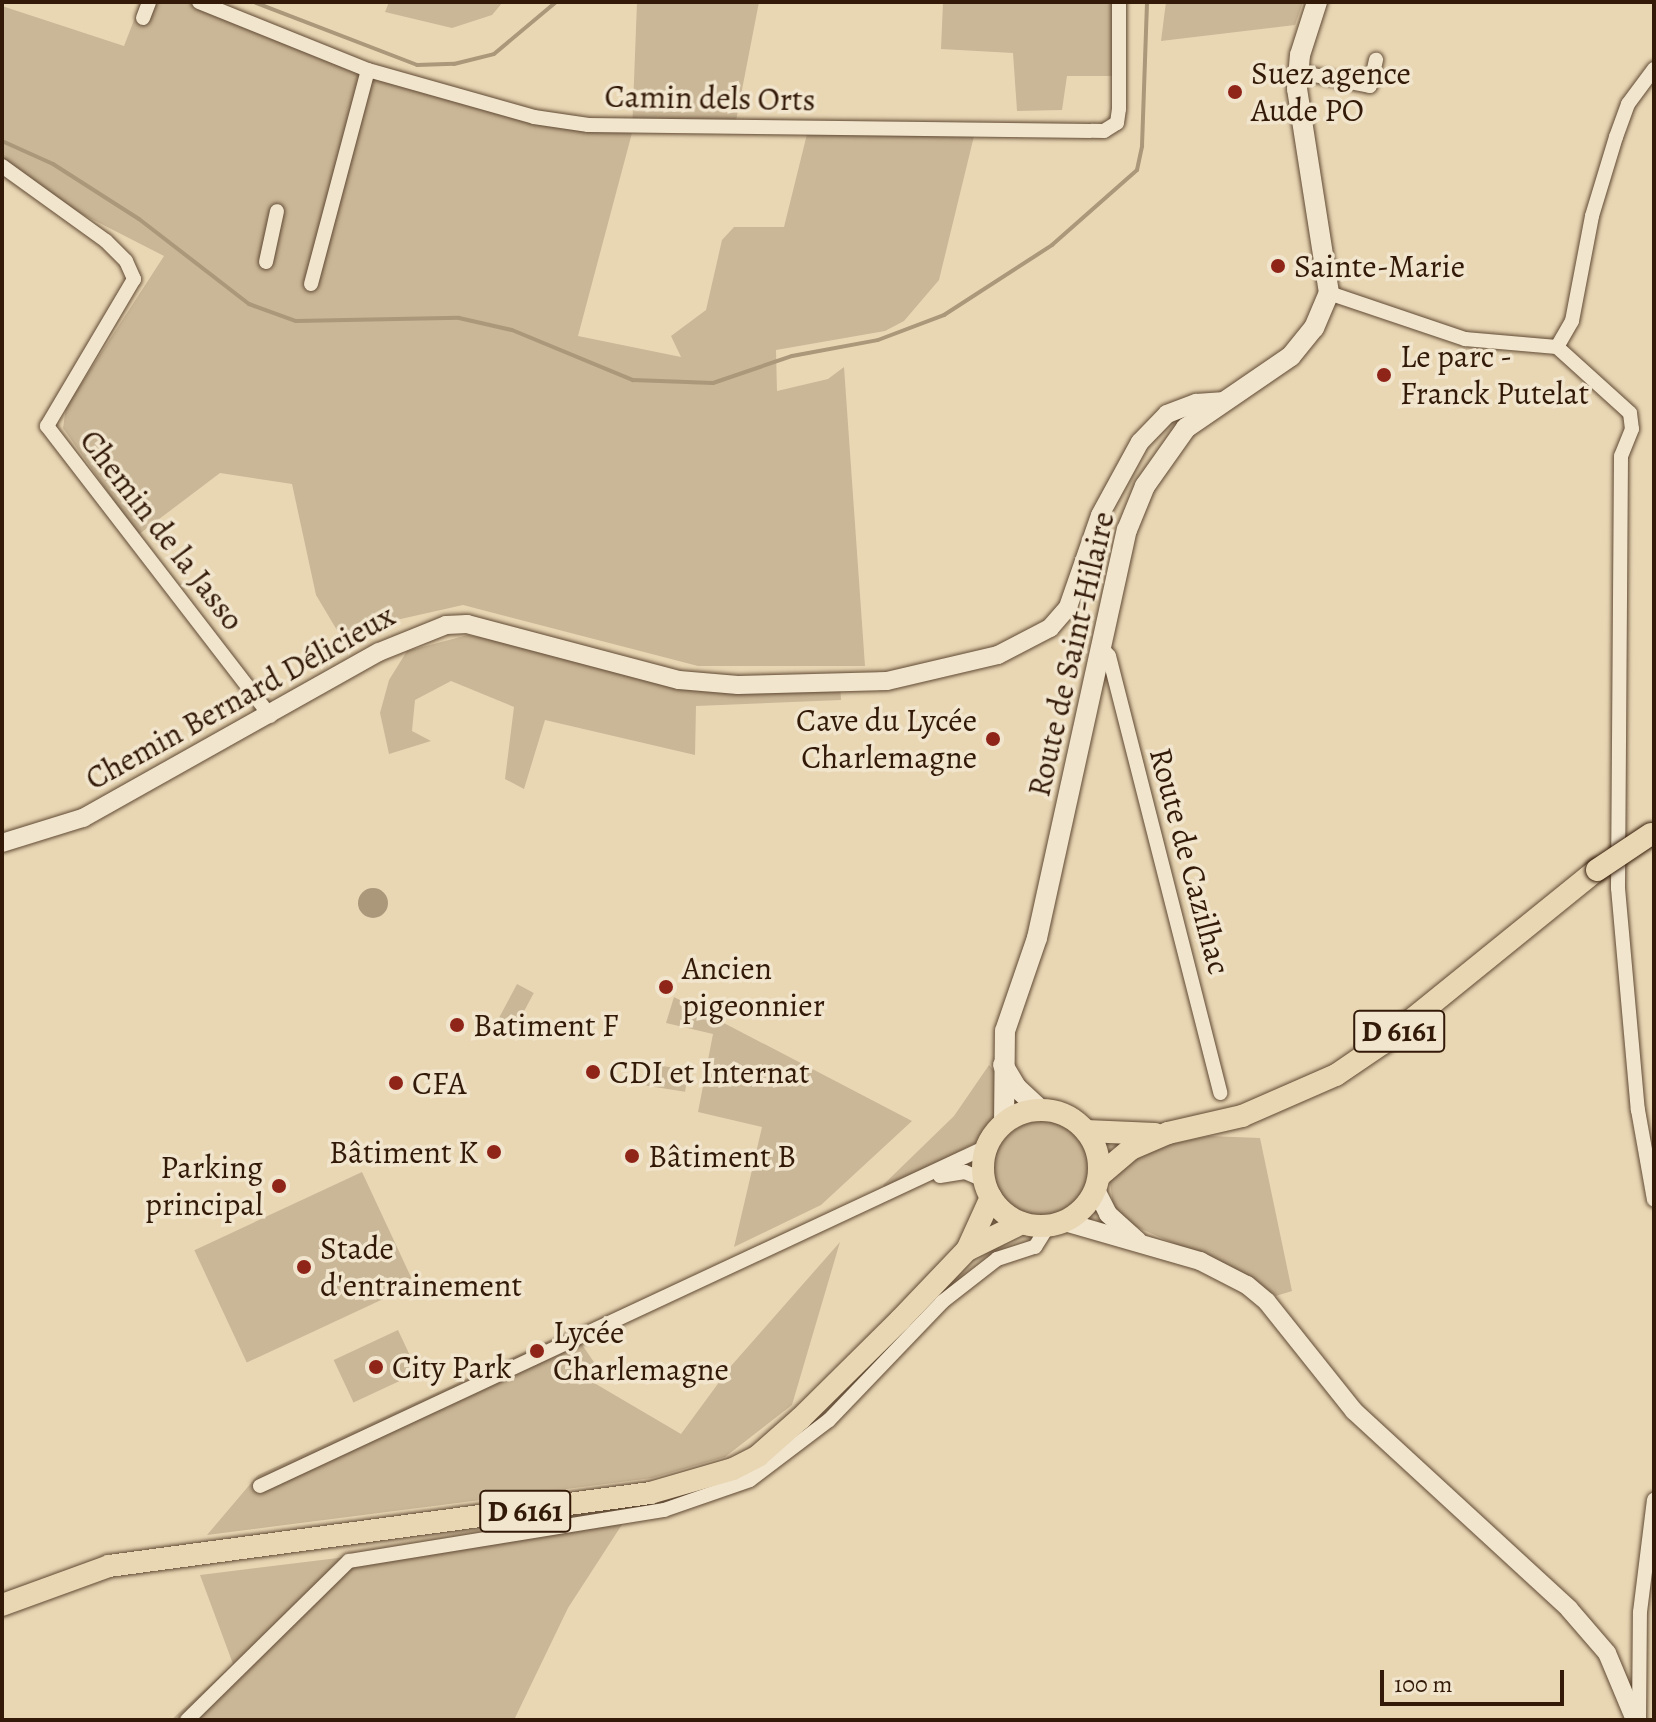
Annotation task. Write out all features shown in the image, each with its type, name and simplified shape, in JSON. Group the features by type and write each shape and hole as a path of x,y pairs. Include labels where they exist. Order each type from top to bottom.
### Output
{"main road":[{"name":"Route de Saint-Hilaire","path":"1004,1124 1001,1062 1005,1031 1037,938 1127,530 1145,486 1186,428 1291,356 1314,328 1329,293 1325,240 1297,98 1298,72 1317,2"},
{"name":"D 6161","path":"1097,1183 1121,1155 1168,1133 1242,1116 1336,1075 1383,1043 1597,870 1652,833"},
{"path":"1001,1062 1016,1087 1041,1110 1065,1115 1086,1131 1097,1151 1097,1183 1085,1208 1056,1224 1022,1223 987,1188 988,1146 1004,1124 1041,1110"},
{"name":"D 6161","path":"1086,1131 1168,1133"},
{"name":"D 6161","path":"967,1250 987,1188"},
{"name":"D 6161","path":"2,1605 109,1566 650,1493 733,1469 758,1456 801,1418 967,1250 1022,1223"}],"street":[{"path":"143,18 149,2"},
{"name":"Camin dels Orts","path":"199,2 368,70 534,117 588,125 1104,131 1117,123 1119,109 1119,2"},
{"path":"1298,72 1370,86 1376,60"},
{"path":"1557,347 1572,321 1592,216 1616,137 1628,104 1654,69"},
{"path":"311,284 368,70"},
{"name":"Chemin de la Jasso","path":"2,166 106,241 126,261 134,279 47,426 270,716"},
{"path":"266,262 277,211"},
{"path":"1329,293 1465,339 1557,347 1630,413 1632,429 1621,456 1618,888 1638,1110 1654,1200"},
{"name":"Chemin Bernard Délicieux","path":"2,843 83,818 270,716 379,652 446,625 467,624 679,680 738,685 887,681 998,655 1050,628 1068,607 1100,515 1140,442 1167,414 1196,403 1225,401"},
{"name":"Route de Cazilhac","path":"1100,646 1109,656 1220,1093"},
{"path":"260,1486 924,1180 988,1146"},
{"path":"924,1180 953,1172 987,1188"},
{"path":"1097,1183 1108,1214 1140,1243"},
{"path":"187,1720 349,1561 664,1510 750,1480 829,1420 942,1302 997,1259 1035,1247 1056,1224 1140,1243 1200,1261 1247,1285 1267,1302 1354,1411 1569,1609 1607,1653 1637,1720"},
{"path":"1637,1720 1640,1612 1654,1500"}],"shaded area":[{"path":"141,2 190,2 362,74 632,133 578,336 681,357 671,336 706,310 722,240 734,227 784,227 807,134 975,132 939,280 904,321 885,331 776,350 777,391 828,379 844,367 865,666 698,666 463,605 383,623 347,647 316,595 292,484 220,473 138,535 63,428 66,407 164,256 31,188 2,168 2,6 124,46"},
{"path":"389,2 503,2 492,15 452,28 385,12"},
{"path":"637,2 759,2 734,131 632,133"},
{"path":"943,2 1114,2 1115,76 1067,76 1062,110 1017,111 1013,53 941,49"},
{"path":"1166,2 1303,2 1295,25 1161,41"},
{"path":"468,635 577,653 679,680 840,684 841,700 696,706 695,755 545,720 524,789 505,779 514,707 451,681 415,700 412,731 431,741 389,754 380,713 389,680 407,651"},
{"path":"373,888 384,892 388,903 384,914 373,918 362,914 358,903 362,892"},
{"path":"517,984 534,993 512,1034 495,1025"},
{"path":"674,997 912,1121 821,1205 734,1247 762,1127 698,1112 713,1034 666,1023"},
{"path":"650,1064 689,1070 685,1092 647,1086"},
{"path":"989,1065 994,1071 997,1112 981,1140 886,1189 883,1185 954,1116"},
{"path":"1043,1121 1062,1125 1078,1136 1089,1152 1093,1171 1089,1190 1078,1206 1062,1217 1043,1221 1024,1217 1008,1206 997,1190 993,1171 997,1152 1008,1136 1024,1125"},
{"path":"1209,1136 1260,1138 1292,1291 1276,1296 1239,1272 1130,1224 1113,1207 1110,1181 1120,1166 1151,1148"},
{"name":"Stade d'entrainement","path":"362,1172 414,1284 247,1363 194,1250"},
{"path":"840,1242 792,1405 725,1457 652,1478 207,1535 258,1475 572,1330 598,1368 584,1377 681,1434 731,1366"},
{"name":"City Park","path":"398,1330 418,1373 354,1403 334,1360"},
{"path":"623,1523 568,1608 514,1720 171,1720 233,1664 200,1575"}],"waterway":[{"path":"254,2 417,65 454,64 494,54 556,2"},
{"path":"2,141 53,164 139,219 249,304 296,321 459,318 512,330 633,380 713,383 792,356 878,340 944,315 1052,245 1137,170 1142,146 1147,2"}],"place":[{"name":"Suez agence Aude PO","path":"1235,92"},
{"name":"Sainte-Marie","path":"1278,266"},
{"name":"Le parc - Franck Putelat","path":"1384,375"},
{"name":"Cave du Lycée Charlemagne","path":"993,739"},
{"name":"Ancien pigeonnier","path":"666,987"},
{"name":"Batiment F","path":"457,1025"},
{"name":"CDI et Internat","path":"593,1072"},
{"name":"CFA","path":"396,1083"},
{"name":"Bâtiment K","path":"494,1152"},
{"name":"Bâtiment B","path":"632,1156"},
{"name":"Parking principal","path":"279,1186"},
{"name":"Stade d'entrainement","path":"304,1267"},
{"name":"Lycée Charlemagne","path":"537,1351"},
{"name":"City Park","path":"376,1367"}]}
